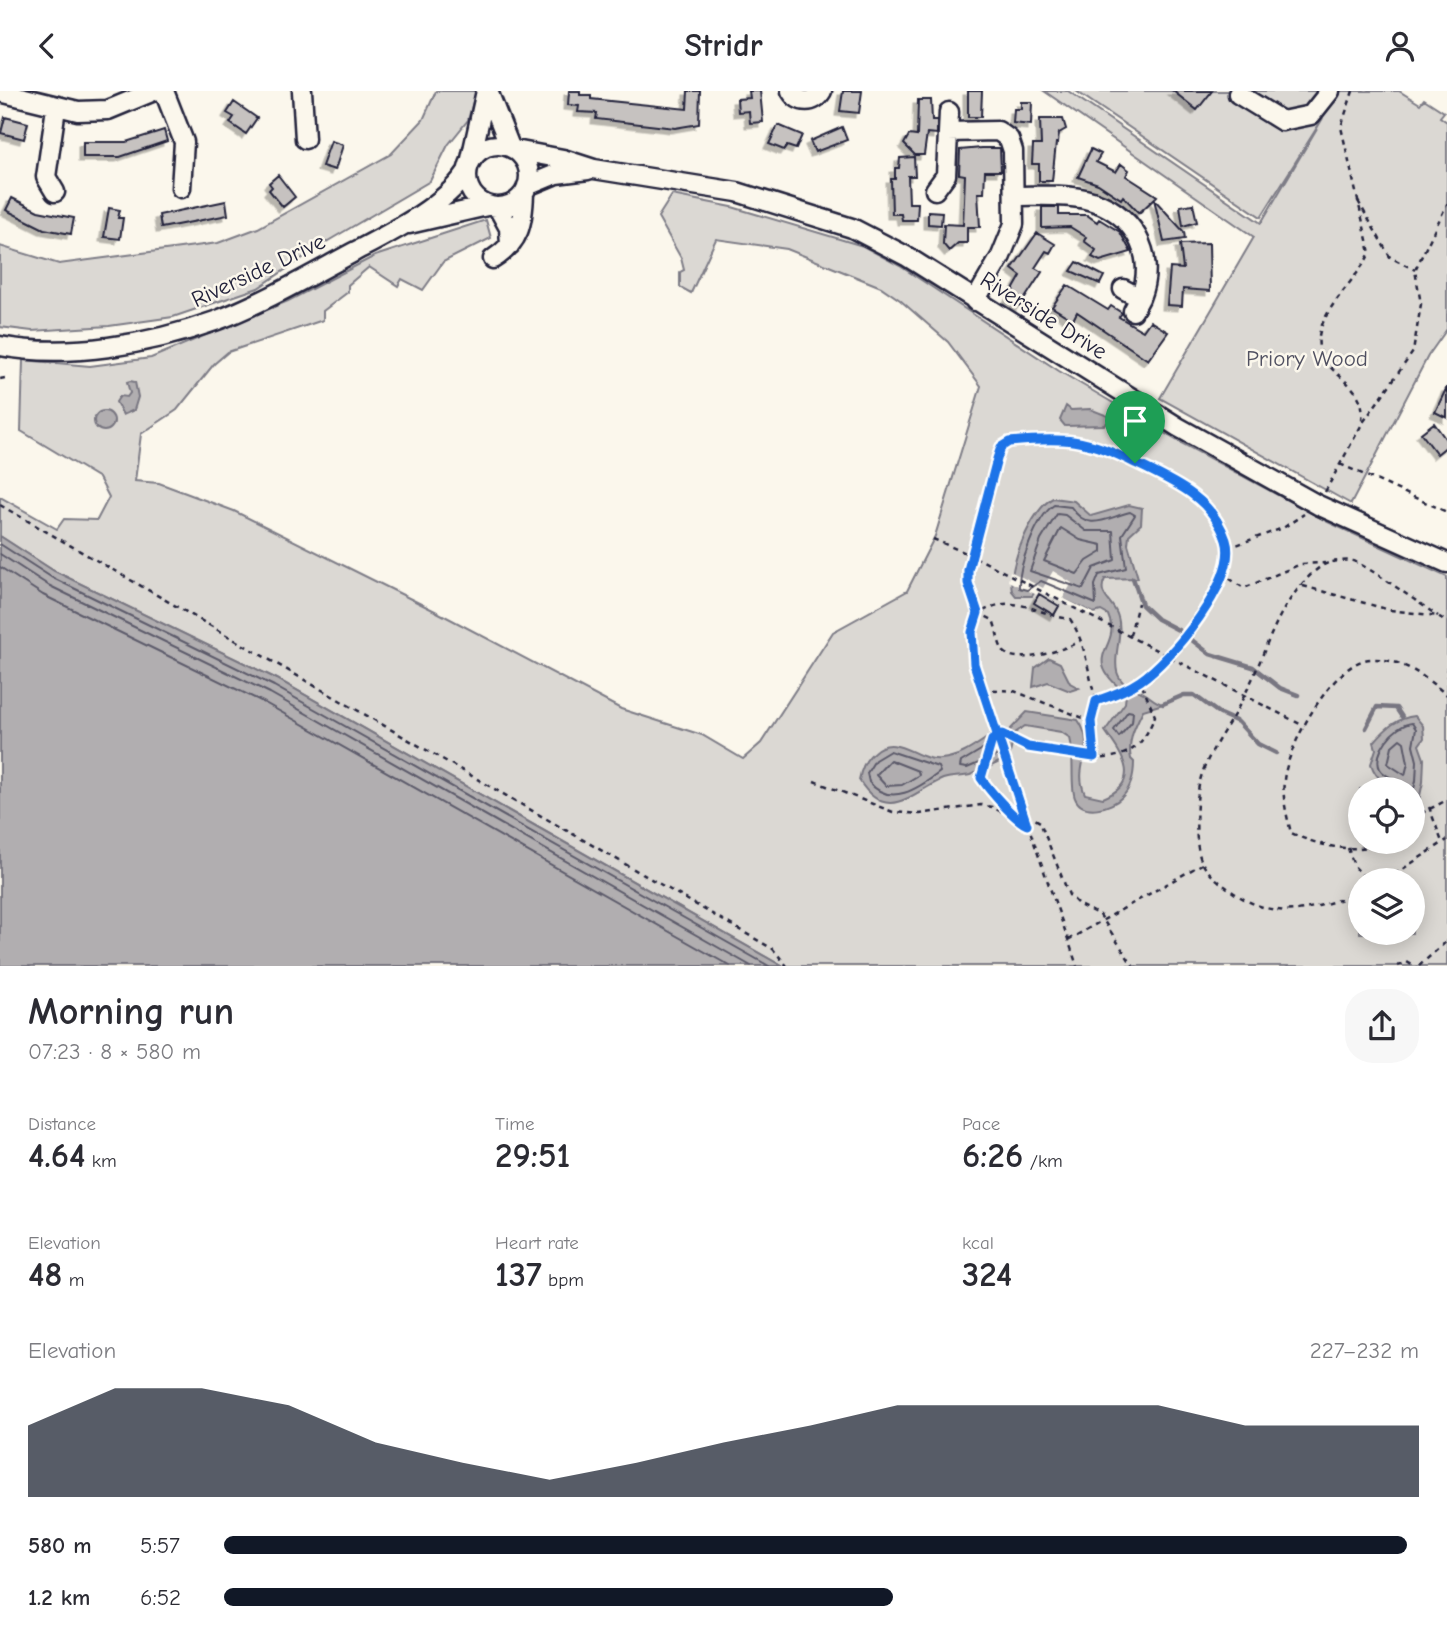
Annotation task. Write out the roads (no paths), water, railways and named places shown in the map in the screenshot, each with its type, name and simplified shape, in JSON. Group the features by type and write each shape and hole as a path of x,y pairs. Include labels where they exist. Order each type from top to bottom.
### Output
{"street":[{"path":"0,92 56,108 78,111 108,110 154,91"},
{"path":"164,91 184,142 181,188"},
{"path":"302,91 305,139"},
{"path":"487,91 512,149 527,166 523,224 510,245 493,259"},
{"path":"487,91 469,166 471,193 493,207 509,228 510,245"},
{"path":"791,91 805,101 816,99 822,91"},
{"path":"1238,94 1282,121 1311,115 1330,91"},
{"path":"55,192 46,177 56,108"},
{"path":"935,190 946,175 949,112"},
{"path":"948,132 991,129 1009,139 1013,151 1014,224 1009,241 975,301"},
{"path":"469,166 488,146 512,149"},
{"name":"Riverside Drive","path":"512,149 563,159 594,169 737,192 852,227 906,256 1178,426 1318,505 1447,562"},
{"name":"Riverside Drive","path":"0,346 49,350 139,342 216,321 285,289 405,225 455,188 469,166"},
{"name":"Riverside Drive","path":"526,190 556,174 594,169"},
{"path":"493,207 509,206 526,190"},
{"path":"1015,197 1071,196 1088,199 1116,213 1136,233 1145,255 1147,277 1136,305 1124,289"},
{"name":"Riverside Drive","path":"405,225 493,207"}],"water":[{"path":"127,382 135,382 138,397 134,410 123,415 116,402 120,396 127,397 130,393"},
{"path":"1066,406 1071,410 1090,409 1113,418 1104,425 1065,426 1060,420"},
{"path":"100,411 108,411 114,421 108,431 100,431 94,425 94,417"},
{"path":"1053,498 1074,501 1091,516 1129,505 1142,508 1141,524 1129,535 1128,544 1138,578 1105,579 1103,585 1104,594 1116,611 1120,627 1116,669 1120,678 1127,685 1163,704 1143,710 1135,728 1130,746 1133,771 1128,789 1117,801 1105,807 1090,808 1079,804 1074,792 1070,738 1061,732 1025,726 1015,733 1009,757 1004,760 970,775 943,779 900,801 880,801 869,793 859,780 866,761 882,747 899,746 932,759 950,758 1000,730 1009,731 1027,712 1078,720 1086,739 1081,774 1085,794 1103,798 1123,784 1125,767 1105,731 1125,703 1126,693 1104,670 1104,653 1111,636 1108,615 1101,611 1094,613 1038,588 1032,596 1016,596 1012,591 1013,569 1029,526 1045,504"},
{"path":"0,536 54,571 277,679 782,966 0,966"},
{"path":"1049,658 1060,663 1070,683 1079,688 1070,691 1048,682 1033,687 1035,668"},
{"path":"1415,716 1423,726 1424,738 1419,745 1424,759 1423,777 1378,777 1371,764 1376,749 1374,742 1397,721"}],"waterway":[{"path":"1133,578 1142,605 1157,619 1180,631 1210,654 1253,667 1280,688 1298,695"},
{"path":"1163,704 1184,695 1194,695 1220,714 1238,722 1258,744 1276,753"},
{"path":"1366,728 1377,707 1396,708 1402,717"}],"park label":[{"name":"Priory Wood","path":"1307,358"}]}
